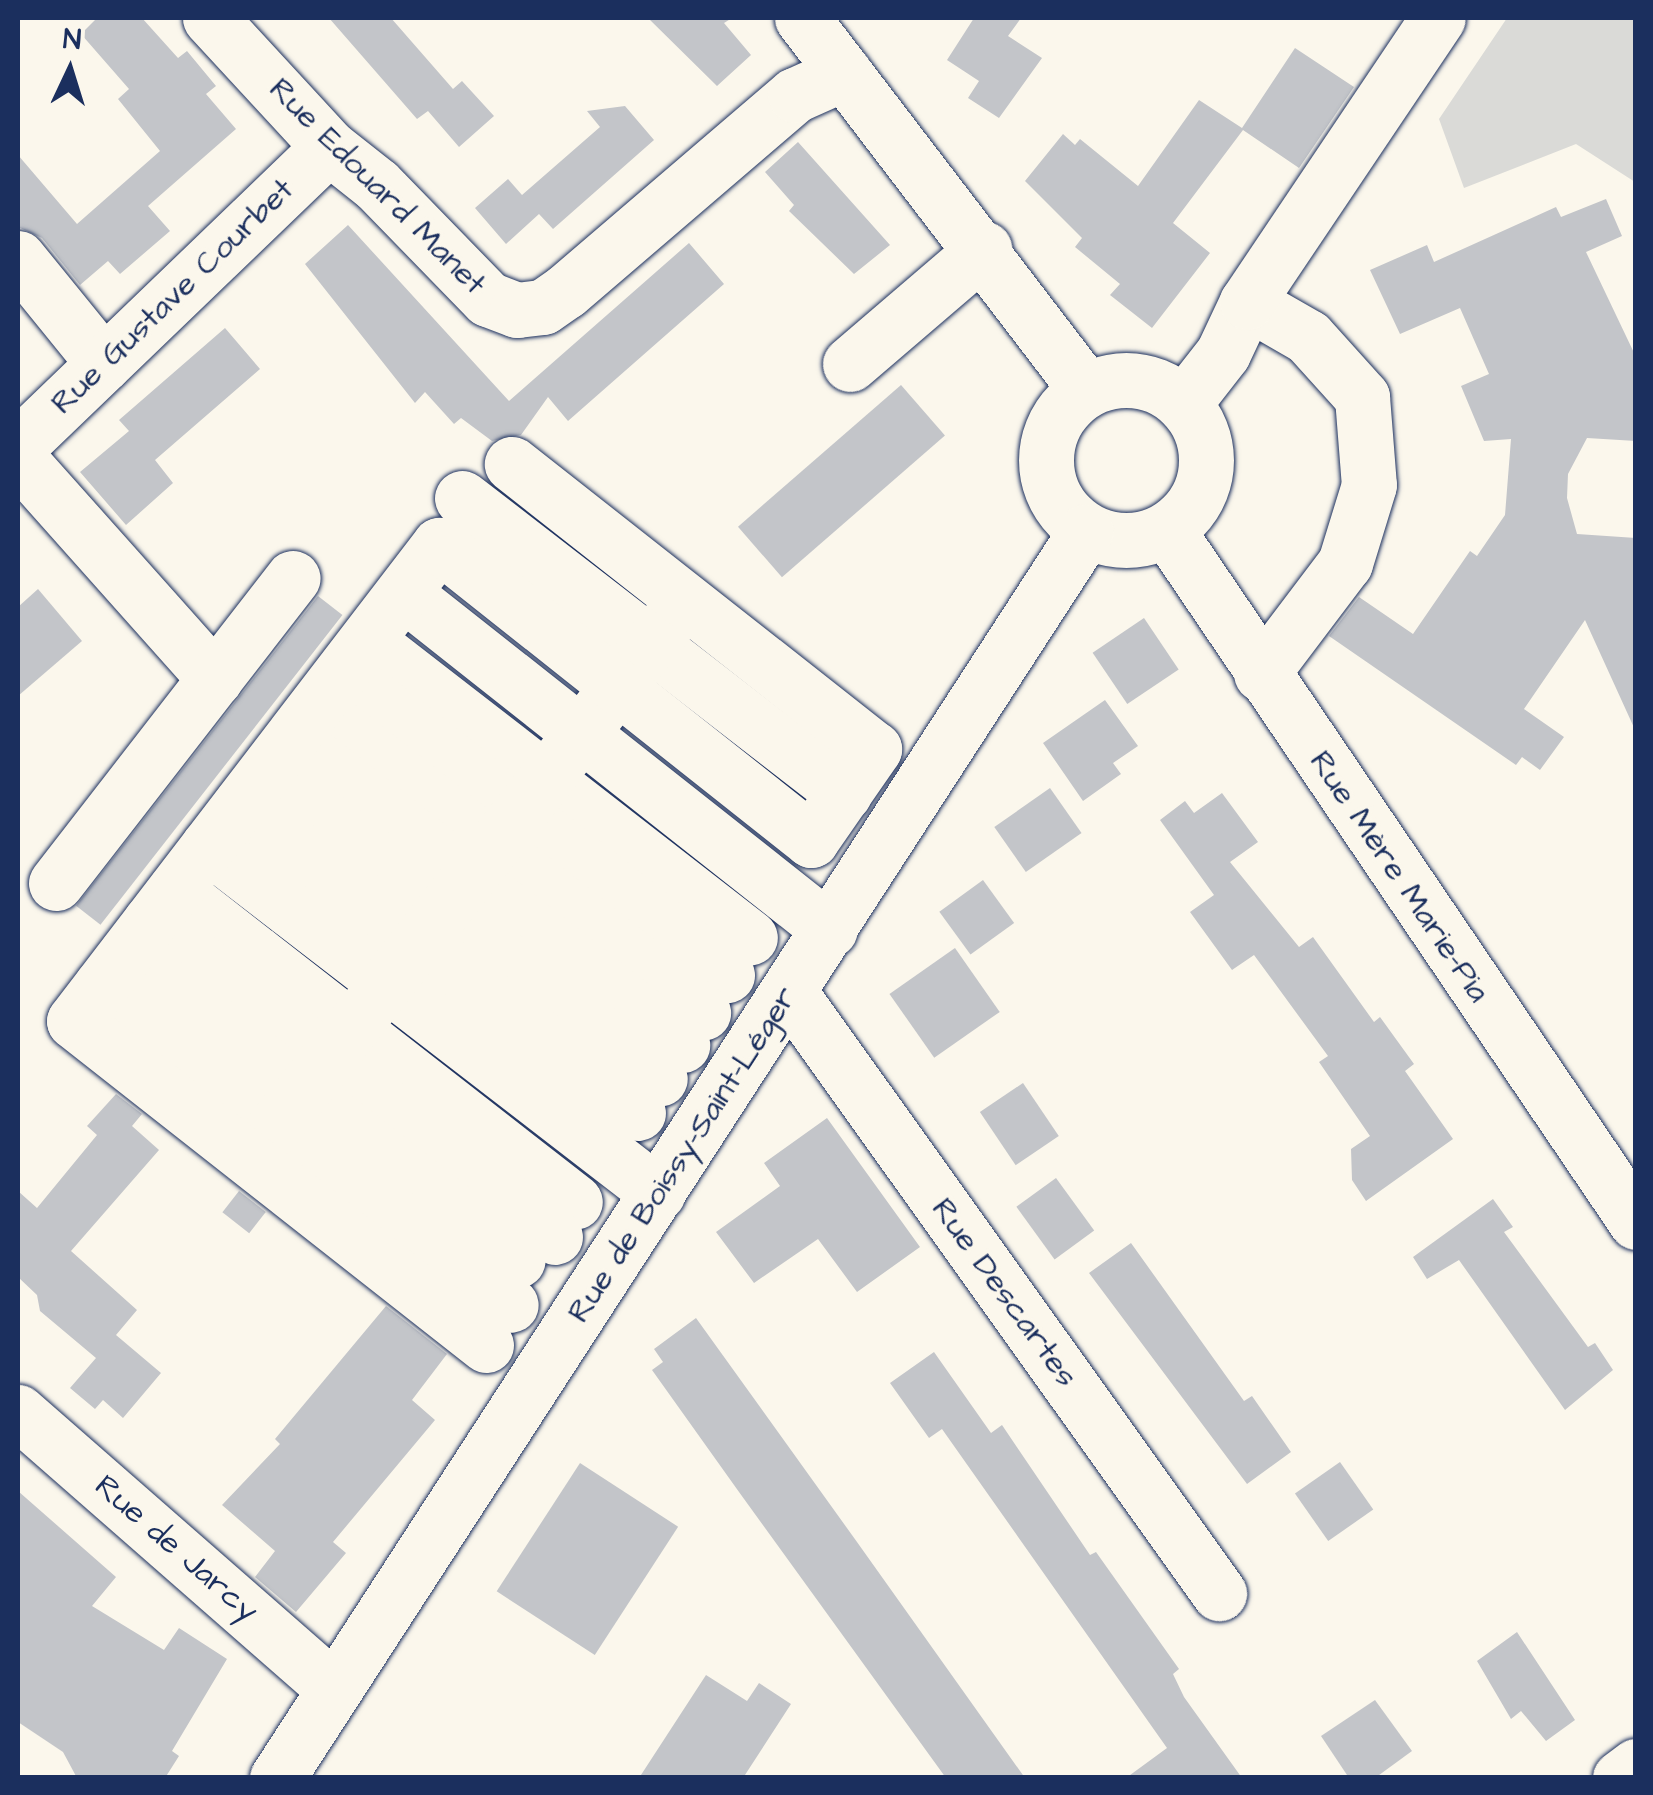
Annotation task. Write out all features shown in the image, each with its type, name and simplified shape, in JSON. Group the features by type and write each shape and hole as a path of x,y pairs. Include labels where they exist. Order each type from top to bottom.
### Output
{"street":[{"name":"Rue Edouard Manet","path":"210,18 329,147 377,186 488,299 517,310 543,307 796,95 844,73"},
{"path":"802,18 984,250 1086,390"},
{"path":"1184,403 1223,353 1247,302 1438,18"},
{"name":"Rue Gustave Courbet","path":"18,446 329,147"},
{"path":"850,364 984,250"},
{"path":"18,258 104,364"},
{"path":"1247,302 1308,336 1362,398 1369,485 1345,563 1261,674"},
{"path":"1137,380 1184,403 1202,434 1206,471 1200,494 1166,530 1140,540 1086,530 1053,496 1046,460 1053,424 1086,390 1137,380"},
{"path":"18,458 215,679"},
{"path":"512,464 667,623 844,792 811,840 439,545 406,595 74,1020 302,1092 529,1270"},
{"path":"462,498 667,623"},
{"name":"Rue de Boissy-Saint-Léger","path":"278,1778 1086,530"},
{"name":"Rue Mère Marie-Pia","path":"1166,530 1636,1222"},
{"path":"56,883 293,578"},
{"path":"406,595 830,930"},
{"path":"302,1092 667,623"},
{"path":"291,741 468,880 693,1027"},
{"path":"291,741 468,880 693,1027"},
{"path":"291,741 468,880 693,1027"},
{"path":"468,880 658,1193"},
{"path":"138,938 302,1092 529,1270"},
{"path":"138,938 302,1092 529,1270"},
{"name":"Rue Descartes","path":"790,992 1218,1593"},
{"name":"Rue de Jarcy","path":"18,1412 333,1688"},
{"path":"1620,1778 1636,1766"}],"shaded area":[{"path":"1507,18 1635,18 1635,182 1576,144 1464,188 1439,119"}],"building":[{"path":"97,18 142,18 178,58 187,51 216,86 206,94 236,129 148,206 170,231 120,274 108,261 80,285 42,238 18,227 18,155 77,224 160,151 118,99 129,89 81,34"},
{"path":"329,18 391,18 453,89 462,81 494,116 459,147 428,111 417,119"},
{"path":"648,18 732,18 724,23 751,55 717,86"},
{"path":"974,18 1021,18 1008,36 1042,58 999,118 968,98 979,81 947,60"},
{"path":"1295,48 1354,87 1299,168 1243,130 1173,223 1210,253 1152,328 1110,295 1120,284 1075,247 1082,238 1025,181 1063,134 1075,145 1080,139 1138,186 1199,100 1242,128"},
{"path":"625,106 654,140 553,229 539,214 506,244 475,208 508,179 522,195 600,127 587,111"},
{"path":"798,142 890,245 854,274 789,211 794,205 765,172"},
{"path":"1606,199 1622,236 1586,252 1636,357 1636,441 1587,438 1568,474 1567,498 1577,534 1636,538 1636,732 1585,620 1524,709 1564,737 1540,770 1522,757 1516,765 1329,636 1359,597 1413,634 1470,551 1477,556 1505,515 1511,439 1484,441 1461,386 1489,374 1460,308 1400,334 1370,270 1427,245 1434,262 1556,207 1561,217"},
{"path":"348,225 509,401 689,243 724,284 568,421 548,397 521,435 492,441 461,418 454,424 425,392 415,403 305,264"},
{"path":"225,328 260,369 155,460 173,483 126,525 80,472 129,431 119,420"},
{"path":"901,385 945,436 782,577 738,527"},
{"path":"38,589 82,641 18,696 18,607"},
{"path":"318,596 342,615 100,925 76,906"},
{"path":"1144,618 1179,669 1127,704 1093,653"},
{"path":"1105,700 1138,746 1113,763 1121,774 1083,801 1043,743"},
{"path":"1050,788 1082,833 1026,872 994,827"},
{"path":"1222,793 1258,842 1230,862 1299,947 1313,937 1374,1022 1380,1017 1414,1064 1405,1071 1453,1139 1366,1201 1352,1180 1351,1149 1370,1136 1319,1062 1328,1056 1254,955 1232,970 1190,912 1214,895 1160,820 1185,801 1194,813"},
{"path":"983,880 1014,923 970,955 939,912"},
{"path":"955,948 1000,1012 934,1058 889,994"},
{"path":"1023,1083 1059,1136 1016,1165 980,1112"},
{"path":"116,1094 142,1114 132,1126 159,1150 71,1251 137,1310 116,1335 161,1373 123,1418 103,1400 95,1409 70,1388 96,1358 40,1311 37,1295 18,1277 18,1191 37,1208 97,1135 87,1126"},
{"path":"827,1118 920,1247 857,1292 818,1239 754,1283 716,1232 780,1186 764,1163"},
{"path":"1056,1178 1094,1231 1055,1259 1016,1207"},
{"path":"239,1191 266,1212 249,1233 222,1212"},
{"path":"1493,1199 1513,1227 1504,1232 1588,1347 1595,1343 1613,1370 1565,1410 1459,1260 1427,1279 1413,1257"},
{"path":"1131,1243 1244,1401 1252,1396 1291,1452 1247,1484 1089,1273"},
{"path":"386,1306 447,1354 412,1400 435,1420 333,1542 346,1553 296,1612 255,1577 275,1551 222,1505 280,1444 275,1439"},
{"path":"696,1318 1025,1778 946,1778 739,1492 652,1370 663,1362 654,1349"},
{"path":"934,1352 991,1433 1002,1425 1090,1555 1096,1552 1179,1669 1173,1674 1184,1697 1242,1778 1126,1778 1167,1748 942,1429 929,1438 890,1383"},
{"path":"1340,1462 1373,1510 1328,1541 1295,1494"},
{"path":"580,1463 678,1527 595,1655 497,1591"},
{"path":"18,1491 116,1577 92,1606 164,1650 179,1628 227,1659 172,1751 179,1756 165,1778 77,1778 63,1752 18,1722"},
{"path":"1517,1632 1575,1720 1546,1741 1521,1711 1511,1719 1477,1661"},
{"path":"706,1675 747,1701 759,1683 791,1704 743,1778 639,1778"},
{"path":"1375,1700 1412,1751 1375,1778 1349,1778 1321,1736"}]}
